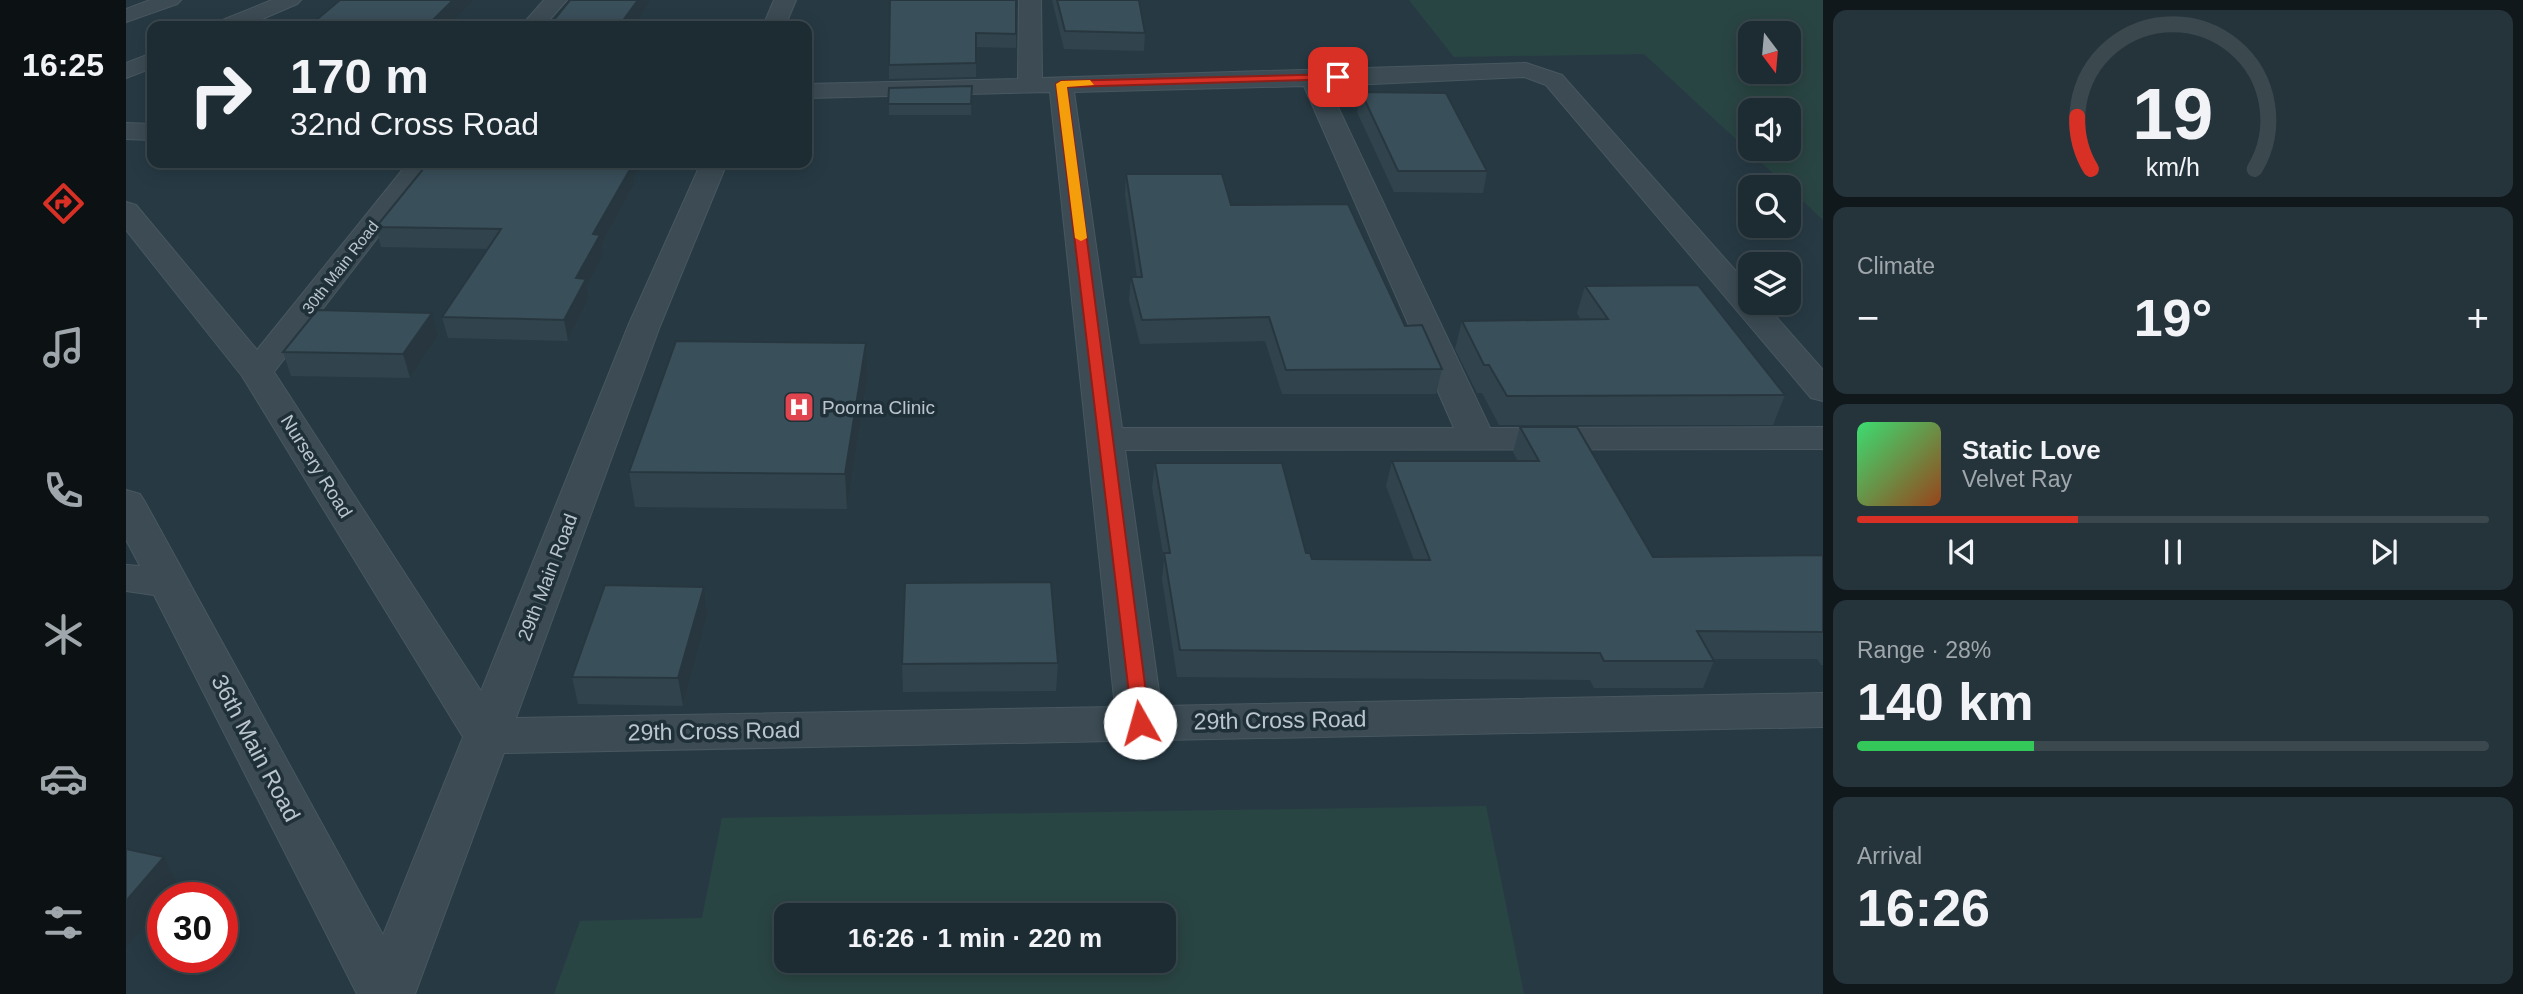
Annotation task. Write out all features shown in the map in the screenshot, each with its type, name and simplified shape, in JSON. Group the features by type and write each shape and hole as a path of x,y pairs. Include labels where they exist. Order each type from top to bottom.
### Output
{"street":[{"path":"126,16 170,0"},
{"path":"240,21 290,0"},
{"path":"537,21 556,0"},
{"path":"776,21 785,0"},
{"path":"1030,0 1107,439 1140,723"},
{"path":"126,71 147,62"},
{"path":"812,91 1312,79 1416,72 1526,70 1554,80 1823,391"},
{"path":"1312,79 1478,440"},
{"path":"126,131 147,132"},
{"name":"30th Main Road","path":"257,372 418,168"},
{"name":"29th Main Road","path":"387,994 644,326 712,168"},
{"name":"Nursery Road","path":"126,211 257,372 486,736"},
{"path":"1107,439 1823,438"},
{"name":"36th Main Road","path":"126,502 148,581 387,994"},
{"name":"29th Cross Road","path":"486,736 1823,710"}],"green space":[{"path":"1409,0 1823,0 1823,220 1801,200 1801,175 1774,175 1759,161 1801,161 1801,98 1738,98 1738,141 1644,54 1454,57"},
{"path":"1486,806 1524,994 554,994 580,921 702,918 722,818"}],"building":[{"path":"340,0 453,0 432,21 315,21"},
{"path":"570,0 638,0 623,21 553,21"},
{"path":"890,0 1016,0 1016,34 976,33 976,63 889,65"},
{"path":"1057,0 1139,0 1145,33 1065,31"},
{"path":"972,86 971,104 888,104 889,88"},
{"path":"1361,92 1446,93 1487,171 1398,171"},
{"path":"424,168 631,168 593,234 600,235 576,278 586,279 564,320 442,317 501,229 376,227"},
{"path":"1126,174 1222,174 1231,205 1348,204 1405,326 1422,325 1442,369 1286,370 1269,317 1142,320 1131,277 1142,277"},
{"path":"1698,285 1785,395 1507,396 1489,365 1484,365 1462,321 1608,319 1585,286"},
{"path":"317,310 432,313 403,354 283,352"},
{"path":"676,341 866,343 845,474 629,472"},
{"path":"1520,427 1577,427 1653,557 1823,555 1823,632 1697,631 1714,661 1604,661 1600,653 1180,650 1164,553 1170,553 1155,463 1282,463 1306,553 1310,553 1312,559 1430,560 1392,461 1539,461"},
{"path":"1051,582 1058,663 902,664 905,583"},
{"path":"605,585 704,587 678,678 572,677"},
{"path":"126,849 164,857 126,901"}],"slow traffic":[{"path":"1081,238 1061,84 1090,83"}],"place":[{"name":"Poorna Clinic","path":"799,407"}],"route":[{"path":"1140,723 1061,84 1338,77"}]}
